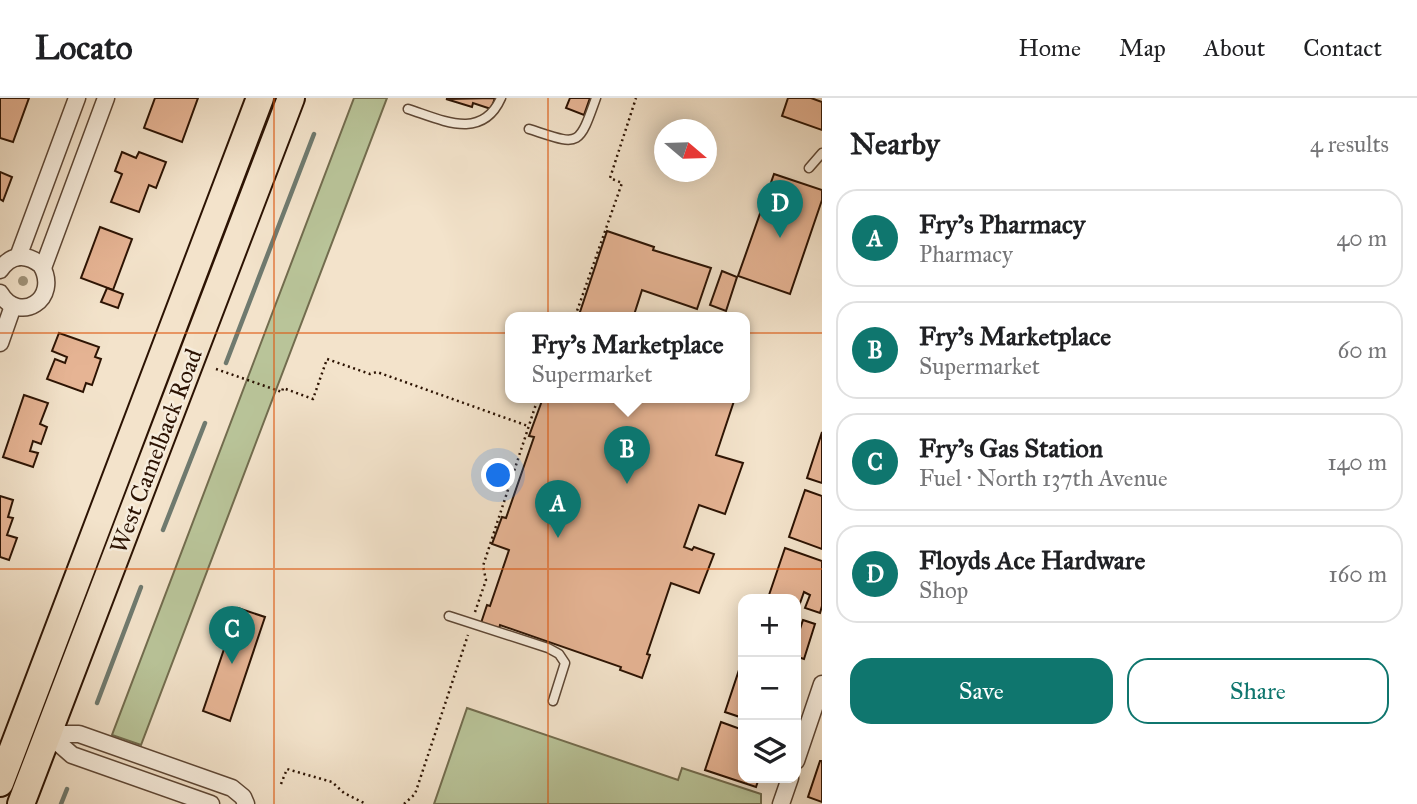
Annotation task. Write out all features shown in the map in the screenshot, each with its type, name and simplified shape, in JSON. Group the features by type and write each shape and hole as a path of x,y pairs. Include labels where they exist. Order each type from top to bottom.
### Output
{"main road":[{"name":"West Camelback Road","path":"0,783 260,98"},
{"name":"West Camelback Road","path":"21,804 291,98"},
{"path":"111,491 133,471 163,394 185,375 179,362 181,344 221,241 228,208 226,188"},
{"path":"22,725 48,734"}],"street":[{"path":"18,257 77,98"},
{"path":"43,268 106,98"},
{"path":"51,168 77,178"},
{"path":"0,270 6,262 18,257 34,259 43,268 48,282 44,295 29,307 13,306 0,293"},
{"path":"0,343 13,306"},
{"path":"801,746 822,684"},
{"path":"48,734 72,755 211,804"},
{"path":"48,734 79,734 194,774 232,788 243,797 246,804"},
{"path":"781,804 788,783"}],"lane":[{"path":"408,109 463,124 488,118 501,98"},
{"path":"529,129 573,141 586,129 596,98"},
{"path":"809,168 822,153"},
{"path":"449,616 559,654 565,663 553,701"}],"path":[{"path":"576,312 622,183 610,178 636,98"},
{"path":"216,369 282,392 283,388 313,399 327,359 370,374 377,372 528,426"},
{"path":"404,804 415,794 472,623 486,580 483,566 536,403"},
{"path":"281,784 286,769 332,782 344,793 366,804"}],"green space":[{"path":"354,98 387,98 141,745 112,735"},
{"path":"467,708 678,780 682,768 761,794 761,804 434,804"}],"building":[{"path":"0,98 29,98 13,142 0,138"},
{"path":"155,98 198,98 182,142 144,128"},
{"path":"495,98 491,109 473,103 472,107 446,99"},
{"path":"570,98 590,98 584,115 566,108"},
{"path":"788,98 811,98 822,102 822,130 782,116"},
{"path":"122,152 136,158 139,152 166,162 156,188 149,185 139,212 111,202 122,174 115,171"},
{"path":"0,172 12,177 3,201 0,199"},
{"path":"774,174 822,190 822,200 790,294 738,276"},
{"path":"100,227 132,239 113,290 81,278"},
{"path":"607,231 654,247 653,250 711,268 697,309 642,290 635,312 580,312"},
{"path":"722,271 737,277 726,311 710,305"},
{"path":"107,288 123,294 118,308 101,302"},
{"path":"59,333 99,347 95,357 101,359 92,385 86,383 83,392 47,379 55,359 65,363 67,357 52,351"},
{"path":"24,395 48,403 40,424 47,427 41,444 33,441 30,451 38,453 33,467 3,457"},
{"path":"541,403 733,403 716,455 743,463 725,514 699,505 684,547 692,550 694,547 714,554 699,593 671,583 647,654 650,655 642,678 620,670 621,667 500,625 499,629 481,623 487,605 490,606 509,550 492,544 502,517 506,518 534,437 529,436"},
{"path":"822,432 822,483 807,478"},
{"path":"805,490 822,496 822,549 789,537"},
{"path":"0,496 13,500 8,517 13,518 7,535 17,538 9,560 0,557"},
{"path":"785,548 822,561 820,613 805,608 810,595 804,592 801,600 801,594 769,594"},
{"path":"238,608 265,617 230,721 203,711"},
{"path":"803,620 815,624 804,659 801,658"},
{"path":"738,673 738,716 725,712"},
{"path":"721,722 738,728 738,781 705,770"},
{"path":"822,761 822,802 808,797"}],"waterway":[{"path":"226,363 314,134"},
{"path":"163,530 205,423"},
{"path":"97,703 141,587"},
{"path":"61,804 67,789"}],"place":[{"name":"Floyds Ace Hardware","path":"780,238"},
{"name":"Fry's Marketplace","path":"627,484"},
{"name":"Fry's Pharmacy","path":"558,538"},
{"name":"Fry's Gas Station","path":"232,664"}]}
